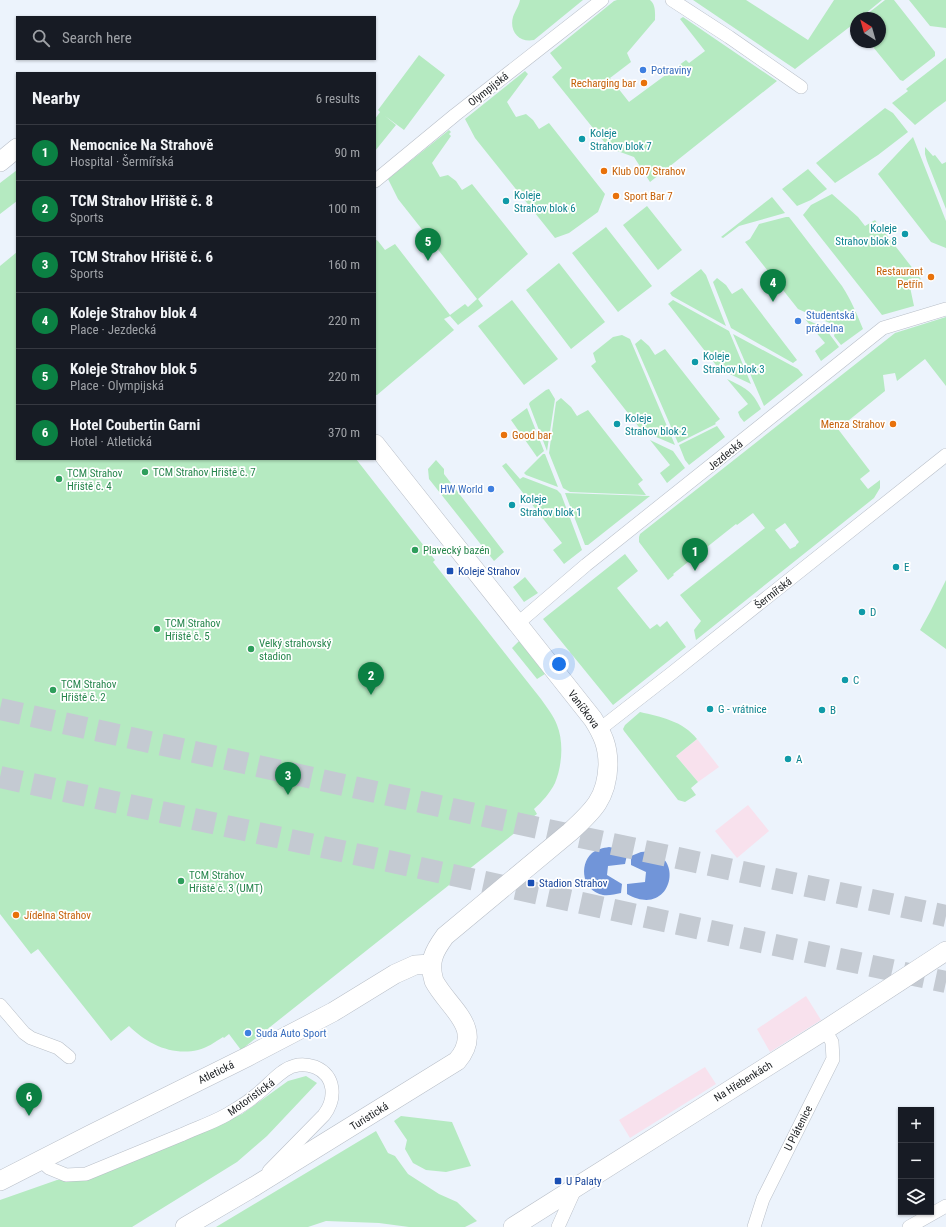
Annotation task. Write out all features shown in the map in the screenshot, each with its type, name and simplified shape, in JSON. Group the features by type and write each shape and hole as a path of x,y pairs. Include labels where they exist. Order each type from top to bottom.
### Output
{"main road":[{"path":"0,162 16,149"},
{"name":"Vaníčkova","path":"376,445 593,719 600,729 606,743 608,755 608,776 606,786 602,796 594,808 570,832 445,936 437,948 431,964"},
{"name":"Na Hřebenkách","path":"512,1227 946,951"},
{"name":"Atletická","path":"0,1181 247,1057 333,1012 395,974 415,965 431,964"},
{"name":"Turistická","path":"185,1227 451,1066 462,1056 468,1040 466,1029 462,1018 437,986 432,975 431,964"}],"street":[{"name":"Olympijská","path":"376,180 455,115 602,0"},
{"path":"672,0 801,87"},
{"name":"Jezdecká","path":"517,624 586,565 883,328 946,309"},
{"name":"Šermířská","path":"600,729 946,455"},
{"path":"0,1006 24,1033 31,1038 58,1048 69,1057"},
{"name":"U Plátenice","path":"754,1227 762,1199 833,1059 832,1042 824,1030"},
{"name":"Motoristická","path":"40,1160 49,1168 66,1175 86,1174 224,1116 255,1096 287,1069 301,1065 307,1065 319,1069 331,1082 332,1098 328,1110 254,1186"},
{"path":"558,1227 576,1186"},
{"path":"909,1227 946,1206"}],"shaded area":[{"path":"697,739 719,767 698,782 676,756"},
{"path":"748,805 769,831 737,858 715,831"},
{"path":"806,996 821,1020 770,1052 757,1029"},
{"path":"705,1067 716,1084 630,1138 619,1120"}],"green space":[{"path":"520,0 583,0 534,40 524,40 516,35 512,27 513,17"},
{"path":"617,0 650,0 655,9 655,20 627,53 631,62 610,78 629,102 686,60 689,63 705,51 680,19 683,17 777,81 650,182 634,157 609,148 552,77 562,68 550,53"},
{"path":"693,0 746,0 808,40 834,0 882,0 867,12 850,12 850,27 795,69"},
{"path":"885,0 894,0 935,52 935,56 903,81 900,80 874,48 886,48 886,12 870,12"},
{"path":"909,0 946,0 946,28 930,26"},
{"path":"419,55 445,75 404,130 385,116 396,125 376,150 376,118 380,112 378,110"},
{"path":"946,58 946,101 915,125 892,103 908,91 906,89"},
{"path":"525,71 528,74 507,102 516,117 526,114 533,120 539,129 549,123 605,194 598,212 569,233 555,238 475,138 465,119"},
{"path":"885,108 893,113 908,132 878,155 835,183 816,163"},
{"path":"449,130 451,132 449,134 451,136 432,163 440,177 448,175 456,181 462,190 472,184 528,254 478,299 483,306 458,325 450,316 444,319 454,330 376,395 376,240 385,250 395,244 450,315 465,304 468,307 477,299 398,199 388,179"},
{"path":"913,137 946,221 946,248 931,242 878,174"},
{"path":"925,147 933,156 935,155 942,164 946,162 946,209 927,161"},
{"path":"808,169 827,189 811,200 797,206 782,189"},
{"path":"16,171 16,202 0,214 0,183"},
{"path":"832,194 858,217 865,226 875,220 921,279 910,287 914,306 882,315 803,215 811,205"},
{"path":"772,197 785,213 739,226 723,238 721,237"},
{"path":"647,206 682,250 658,270 623,225"},
{"path":"789,217 842,286 863,329 841,345 834,336 836,328 834,325 798,309 745,242 750,239 759,224"},
{"path":"606,227 652,286 618,312 572,253"},
{"name":"Velký strahovský stadion","path":"16,253 16,460 357,460 435,560 433,562 541,699 557,725 561,739 561,762 555,783 548,794 534,809 537,814 241,1050 229,1034 224,1038 223,1037 198,1050 169,1050 152,1043 129,1026 111,1041 38,949 31,954 0,914 0,266"},
{"path":"559,263 605,322 571,349 526,290"},
{"path":"701,269 706,275 726,326 672,296 670,293"},
{"path":"717,278 726,285 732,294 742,288 797,360 793,363 731,328 713,282"},
{"path":"512,300 558,359 524,385 478,326"},
{"path":"673,300 729,331 751,384 719,369 668,304"},
{"path":"946,317 946,386 925,359 897,381 895,373 883,375 885,391 838,429 870,471 860,479 868,489 880,480 880,488 874,498 696,640 694,630 701,621 680,595 765,528 753,513 737,525 736,524 673,574 674,575 668,580 639,542 640,534 895,333","holes":["785,523 799,542 796,546 790,549 775,530"]},
{"path":"805,319 825,328 839,347 821,361 815,351 825,343"},
{"path":"733,334 798,369 803,375 764,406"},
{"path":"622,335 630,339 675,445 642,431 591,366 596,362 593,353 613,337"},
{"path":"641,339 649,346 655,355 665,349 720,419 715,423 716,424 678,443 635,344"},
{"path":"727,379 747,390 761,409 744,422 738,412 748,404"},
{"path":"549,389 555,399 547,451 529,404"},
{"path":"561,398 571,407 577,416 588,410 643,480 638,484 646,495 570,492 563,488 549,453 556,402"},
{"path":"527,408 544,451 537,457 511,420"},
{"path":"717,426 725,437 689,465 685,460 679,445"},
{"path":"650,440 673,451 685,468 667,483 660,473 670,465"},
{"path":"543,454 545,454 558,487 524,473"},
{"path":"436,460 444,469 444,474 504,552 494,561 429,479 428,469"},
{"path":"506,463 520,479 523,477 557,490 561,494 582,550 564,564 553,550 562,543 502,466"},
{"path":"565,493 650,496 588,545 585,545"},
{"path":"625,554 638,571 617,588 650,629 657,624 660,627 667,621 686,647 613,705 543,619"},
{"path":"525,577 538,593 524,602 513,587"},
{"path":"946,580 946,649 920,630"},
{"path":"519,641 545,674 537,679 512,648"},
{"path":"640,712 664,718 678,724 697,739 676,756 698,782 691,788 696,795 685,802 678,800 623,729 625,725"},
{"path":"306,1076 317,1083 267,1136 237,1162 132,1227 0,1227 0,1200 57,1180 85,1180 242,1114 288,1081"},
{"path":"401,1116 452,1122 471,1166 446,1172 426,1170 413,1163 405,1149 407,1140 394,1121"},
{"path":"376,1131 388,1153 395,1156 408,1174 439,1194 457,1202 477,1221 465,1227 409,1227 379,1223 326,1221 308,1227 216,1227"}],"water":[{"path":"609,847 619,849 627,855 625,864 608,866 607,875 622,884 621,893 603,895 596,893 591,889 587,883 584,871 585,864 592,853"},
{"path":"641,852 649,852 661,856 667,864 670,874 668,884 663,893 654,899 642,900 627,894 627,884 645,882 646,872 631,865 631,856"}],"tunnel":[{"path":"0,709 946,916"},
{"path":"0,777 946,982"}],"place":[{"name":"Potraviny","path":"643,70"},
{"name":"Recharging bar","path":"644,83"},
{"name":"Koleje Strahov blok 7","path":"582,139"},
{"name":"Klub 007 Strahov","path":"604,171"},
{"name":"Sport Bar 7","path":"616,196"},
{"name":"Koleje Strahov blok 6","path":"506,201"},
{"name":"Koleje Strahov blok 8","path":"905,234"},
{"name":"Koleje Strahov blok 5","path":"428,261"},
{"name":"Restaurant Petřín","path":"931,277"},
{"name":"Koleje Strahov blok 4","path":"773,302"},
{"name":"Studentská prádelna","path":"798,321"},
{"name":"Koleje Strahov blok 3","path":"695,362"},
{"name":"Koleje Strahov blok 2","path":"617,424"},
{"name":"Menza Strahov","path":"893,424"},
{"name":"Good bar","path":"504,435"},
{"name":"TCM Strahov Hřiště č. 7","path":"145,472"},
{"name":"TCM Strahov Hřiště č. 4","path":"59,479"},
{"name":"HW World","path":"491,489"},
{"name":"Koleje Strahov blok 1","path":"512,505"},
{"name":"Plavecký bazén","path":"415,550"},
{"name":"E","path":"896,567"},
{"name":"Koleje Strahov","path":"450,571"},
{"name":"Nemocnice Na Strahově","path":"695,571"},
{"name":"D","path":"862,612"},
{"name":"TCM Strahov Hřiště č. 5","path":"157,629"},
{"name":"Velký strahovský stadion","path":"251,649"},
{"name":"C","path":"845,680"},
{"name":"TCM Strahov Hřiště č. 2","path":"53,690"},
{"name":"TCM Strahov Hřiště č. 8","path":"371,695"},
{"name":"G - vrátnice","path":"710,709"},
{"name":"B","path":"822,710"},
{"name":"A","path":"788,759"},
{"name":"TCM Strahov Hřiště č. 6","path":"288,795"},
{"name":"TCM Strahov Hřiště č. 3 (UMT)","path":"181,881"},
{"name":"Stadion Strahov","path":"531,883"},
{"name":"Jídelna Strahov","path":"16,915"},
{"name":"Suda Auto Sport","path":"248,1033"},
{"name":"Hotel Coubertin Garni","path":"29,1116"},
{"name":"U Palaty","path":"558,1181"}]}
